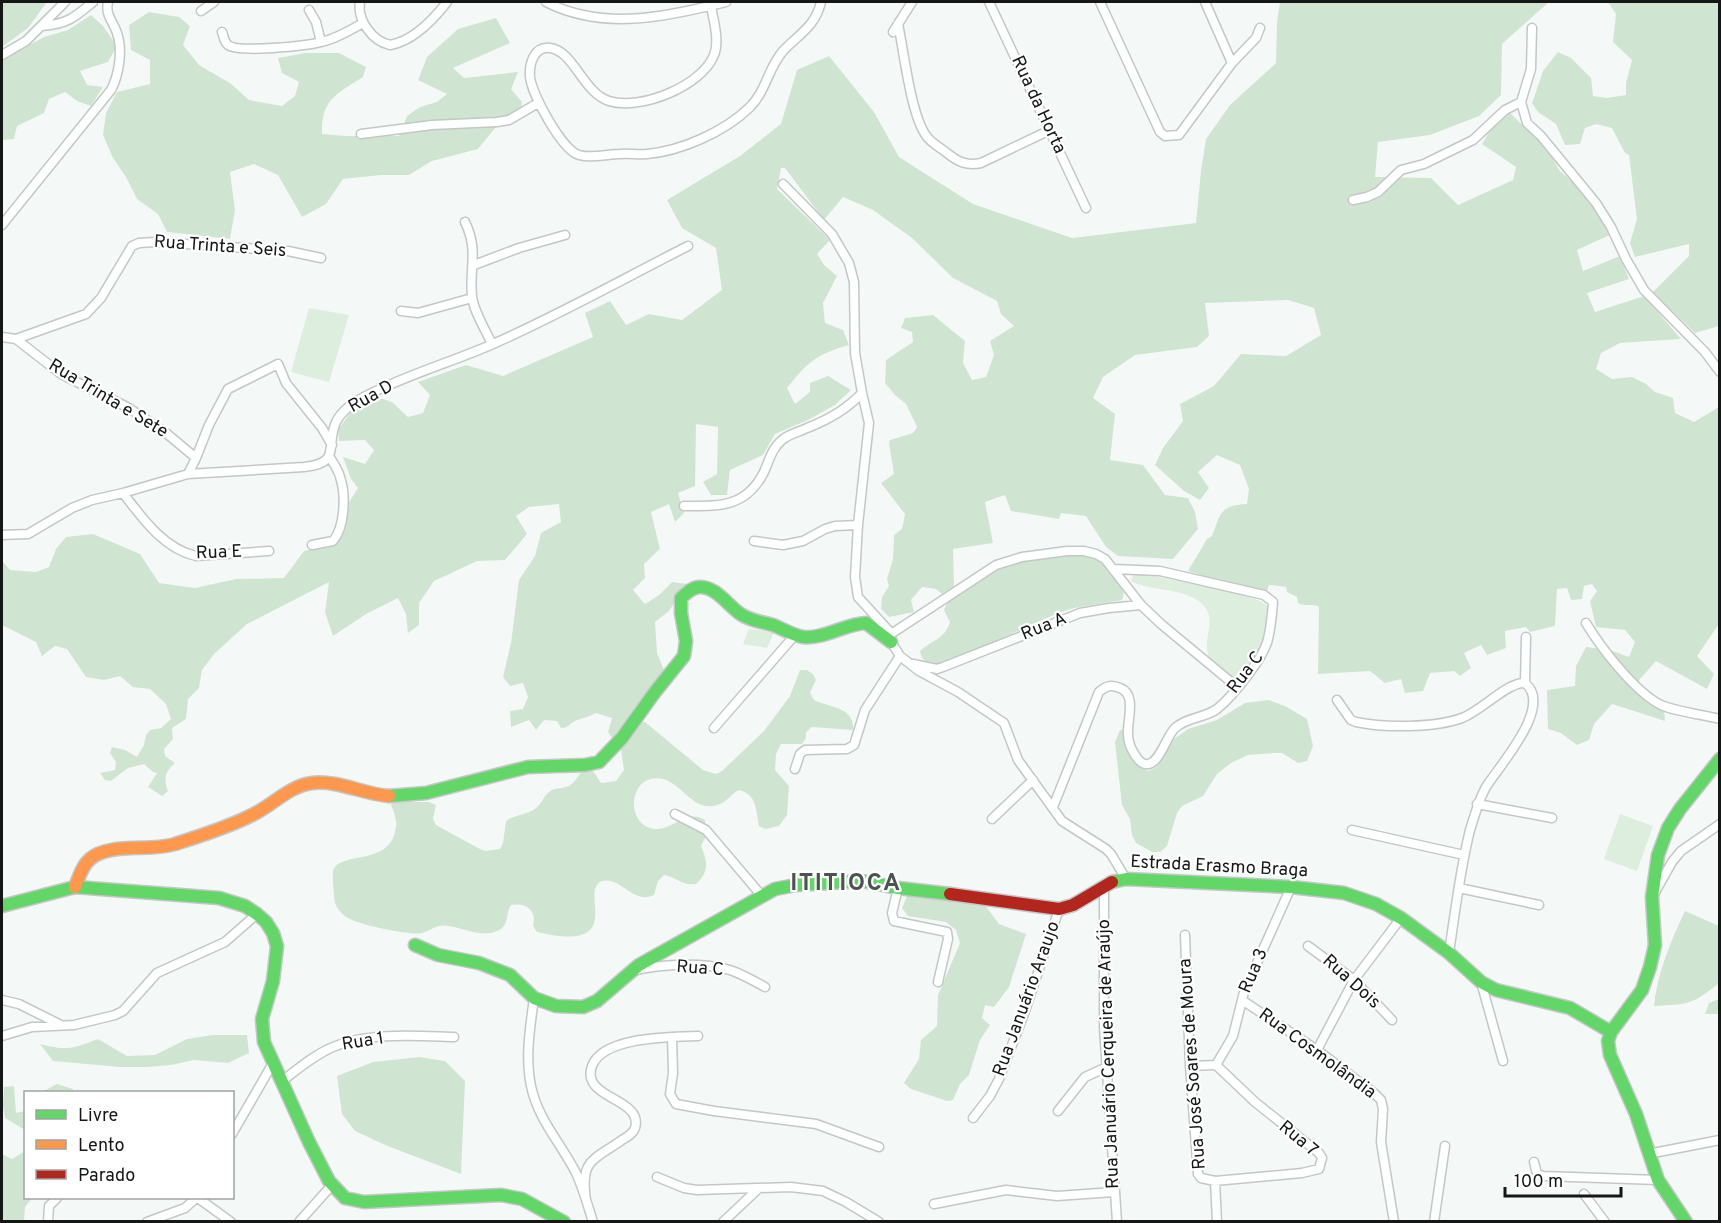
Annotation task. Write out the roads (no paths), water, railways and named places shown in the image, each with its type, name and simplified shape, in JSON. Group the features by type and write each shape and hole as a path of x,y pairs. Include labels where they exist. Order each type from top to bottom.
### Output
{"street":[{"path":"2,55 26,41 65,2"},
{"path":"42,26 59,25 70,21 93,2"},
{"path":"2,225 111,90 117,78 119,42 116,30 107,15 108,2"},
{"path":"201,11 214,2"},
{"path":"360,2 359,10 363,23 384,44 395,44 431,21 447,2"},
{"path":"546,2 574,14 612,20 633,20 726,2"},
{"path":"711,5 717,43 710,63 688,82 666,94 639,102 624,104 606,101 596,95 558,50 547,48 537,52 530,64 532,86 538,104 560,139 577,155 595,157 648,154 690,144 712,134 748,109 766,85 777,58 807,30 818,14 821,2"},
{"path":"912,2 895,28 916,113 928,138 964,164 972,165 981,163 1050,130"},
{"name":"Rua da Horta","path":"989,2 1086,208"},
{"path":"1100,2 1160,132 1165,136 1179,135 1232,63 1256,38 1260,28"},
{"path":"1205,2 1232,63"},
{"path":"309,10 316,22 321,42"},
{"path":"222,32 226,44 243,49 321,42 344,34 363,23"},
{"path":"1532,28 1531,69 1521,102 1527,123 1541,136 1596,203 1644,290 1705,352 1719,372"},
{"path":"1353,200 1378,192 1401,170 1424,164 1473,140 1505,110 1521,102"},
{"path":"361,134 432,125 509,120 538,104"},
{"path":"783,184 832,234 849,263 855,292 855,353 861,393 869,423 858,525 855,577 858,597 891,638 900,656 919,671 958,692 1004,723 1018,760 1065,825 1111,854 1126,879"},
{"path":"465,222 471,234 474,265 472,298 492,344"},
{"path":"474,265 519,248 565,236"},
{"name":"Rua Trinta e Seis","path":"16,339 86,314 101,298 128,250 139,243 155,242 288,251 321,258"},
{"name":"Rua D","path":"328,456 335,425 346,409 359,399 385,386 492,344 688,246"},
{"path":"401,311 418,313 472,298"},
{"name":"Rua Trinta e Sete","path":"2,337 16,339 61,374 129,408 166,433 196,458"},
{"path":"188,474 209,424 228,389 278,364 286,383 316,420 332,445"},
{"path":"684,506 718,506 734,502 758,483 781,441 843,410 861,393"},
{"path":"2,536 28,534 72,508 92,500 188,474 316,466 322,464 328,456 341,477 343,503 340,527 333,541 312,545"},
{"name":"Rua E","path":"123,493 142,518 177,550 186,554 196,556 269,551"},
{"path":"754,541 783,545 803,541 835,526 858,525"},
{"path":"891,638 996,565 1067,551 1084,551 1105,559 1141,605 1237,687"},
{"name":"Rua C","path":"1053,807 1099,692 1105,687 1113,685 1124,689 1128,695 1130,709 1128,736 1132,749 1139,761 1151,764 1156,761 1168,735 1177,726 1218,709 1258,662 1268,641 1273,602 1264,595 1160,572 1114,569"},
{"path":"75,887 83,866 105,850 171,846 254,815 289,790 303,784 330,783 371,795 416,796 527,767 561,764 592,765 600,762 619,742 641,709 683,657 687,633 680,611 681,598 700,586 711,589 744,616 795,635 809,637 850,624 866,623 891,638"},
{"name":"Rua A","path":"909,663 937,669 1080,613 1141,605"},
{"path":"1586,623 1596,639 1633,682 1653,699 1663,706 1719,719"},
{"path":"714,728 795,635"},
{"path":"1525,683 1526,637"},
{"path":"795,769 805,750 847,749 854,745 865,710 900,656"},
{"path":"1337,700 1356,722 1420,726 1462,718 1482,708 1513,684 1525,683 1530,687 1532,714 1527,727 1477,804 1464,855 1449,953"},
{"path":"1686,1221 1658,1180 1636,1114 1610,1054 1608,1041 1611,1032 1642,990 1650,968 1655,945 1652,897 1658,855 1668,828 1719,759"},
{"path":"992,819 1033,780"},
{"path":"1477,804 1552,818"},
{"path":"675,814 706,830 761,895"},
{"path":"1652,897 1672,862 1682,851 1719,824"},
{"path":"1352,830 1464,855"},
{"name":"Estrada Erasmo Braga","path":"1059,909 1073,905 1114,881 1126,879 1291,887 1344,893 1376,904 1401,918 1449,953 1481,982 1496,990 1570,1008 1611,1032"},
{"path":"415,945 438,955 479,963 510,975 534,998 556,1006 570,1008 583,1007 597,1001 639,965 775,889 796,885 862,881 898,888 1059,909"},
{"name":"Rua Januário Cerqueira de Araújo","path":"1104,886 1104,1027 1117,1221"},
{"path":"2,906 75,887 219,898 245,906 266,922 277,946 273,981 262,1019 264,1042 309,1142 332,1185 345,1198 355,1202 501,1195 522,1199 564,1221"},
{"name":"Rua 3","path":"1216,1065 1233,1036 1242,1000 1291,887"},
{"path":"898,888 892,913 894,921 947,933 948,939 938,982"},
{"path":"1459,888 1539,905"},
{"name":"Rua Januário Araujo","path":"973,1118 990,1096 999,1079 1025,1011 1059,909"},
{"path":"2,1036 32,1027 74,1025 116,1015 123,1011 157,973 225,942 257,914"},
{"path":"1317,1050 1354,980 1401,918"},
{"name":"Rua José Soares de Moura","path":"1185,935 1197,1169 1201,1178 1215,1181"},
{"name":"Rua Dois","path":"1308,946 1354,980 1392,1020"},
{"name":"Rua C","path":"632,971 671,966 714,967 731,970 765,987"},
{"path":"1481,982 1503,1061"},
{"path":"534,998 528,1054 531,1085 545,1124 576,1173 593,1221"},
{"path":"2,1000 19,1004 63,1026"},
{"name":"Rua Cosmolândia","path":"1242,1000 1317,1050 1381,1100 1383,1154 1394,1221"},
{"path":"586,1200 584,1172 591,1161 632,1132 636,1123 628,1108 593,1083 591,1068 594,1063 606,1052 635,1041 698,1036"},
{"name":"Rua 1","path":"282,1081 318,1055 350,1041 397,1037 454,1037"},
{"path":"672,1037 673,1073 670,1094 676,1104 816,1124 879,1147"},
{"path":"234,1131 273,1063"},
{"path":"1190,1066 1216,1065"},
{"name":"Rua 7","path":"1215,1181 1302,1173 1319,1169 1322,1158 1319,1153 1255,1102 1216,1065"},
{"path":"1058,1111 1090,1072 1107,1067"},
{"path":"1648,1154 1719,1140"},
{"path":"1434,1221 1445,1146"},
{"path":"1534,1162 1537,1174 1543,1176 1658,1180"},
{"path":"657,1177 684,1188 697,1190 791,1187 823,1191 879,1221"},
{"path":"1215,1181 1217,1221"},
{"path":"299,1221 332,1185"},
{"path":"723,1221 758,1189"},
{"path":"934,1204 1006,1190 1057,1196 1114,1192"},
{"path":"1584,1194 1605,1221"},
{"path":"48,1221 49,1206 55,1199"},
{"path":"147,1221 185,1208 195,1199"},
{"path":"200,1199 231,1221"}],"district":[{"name":"ITITIOCA","path":"846,884"}]}
